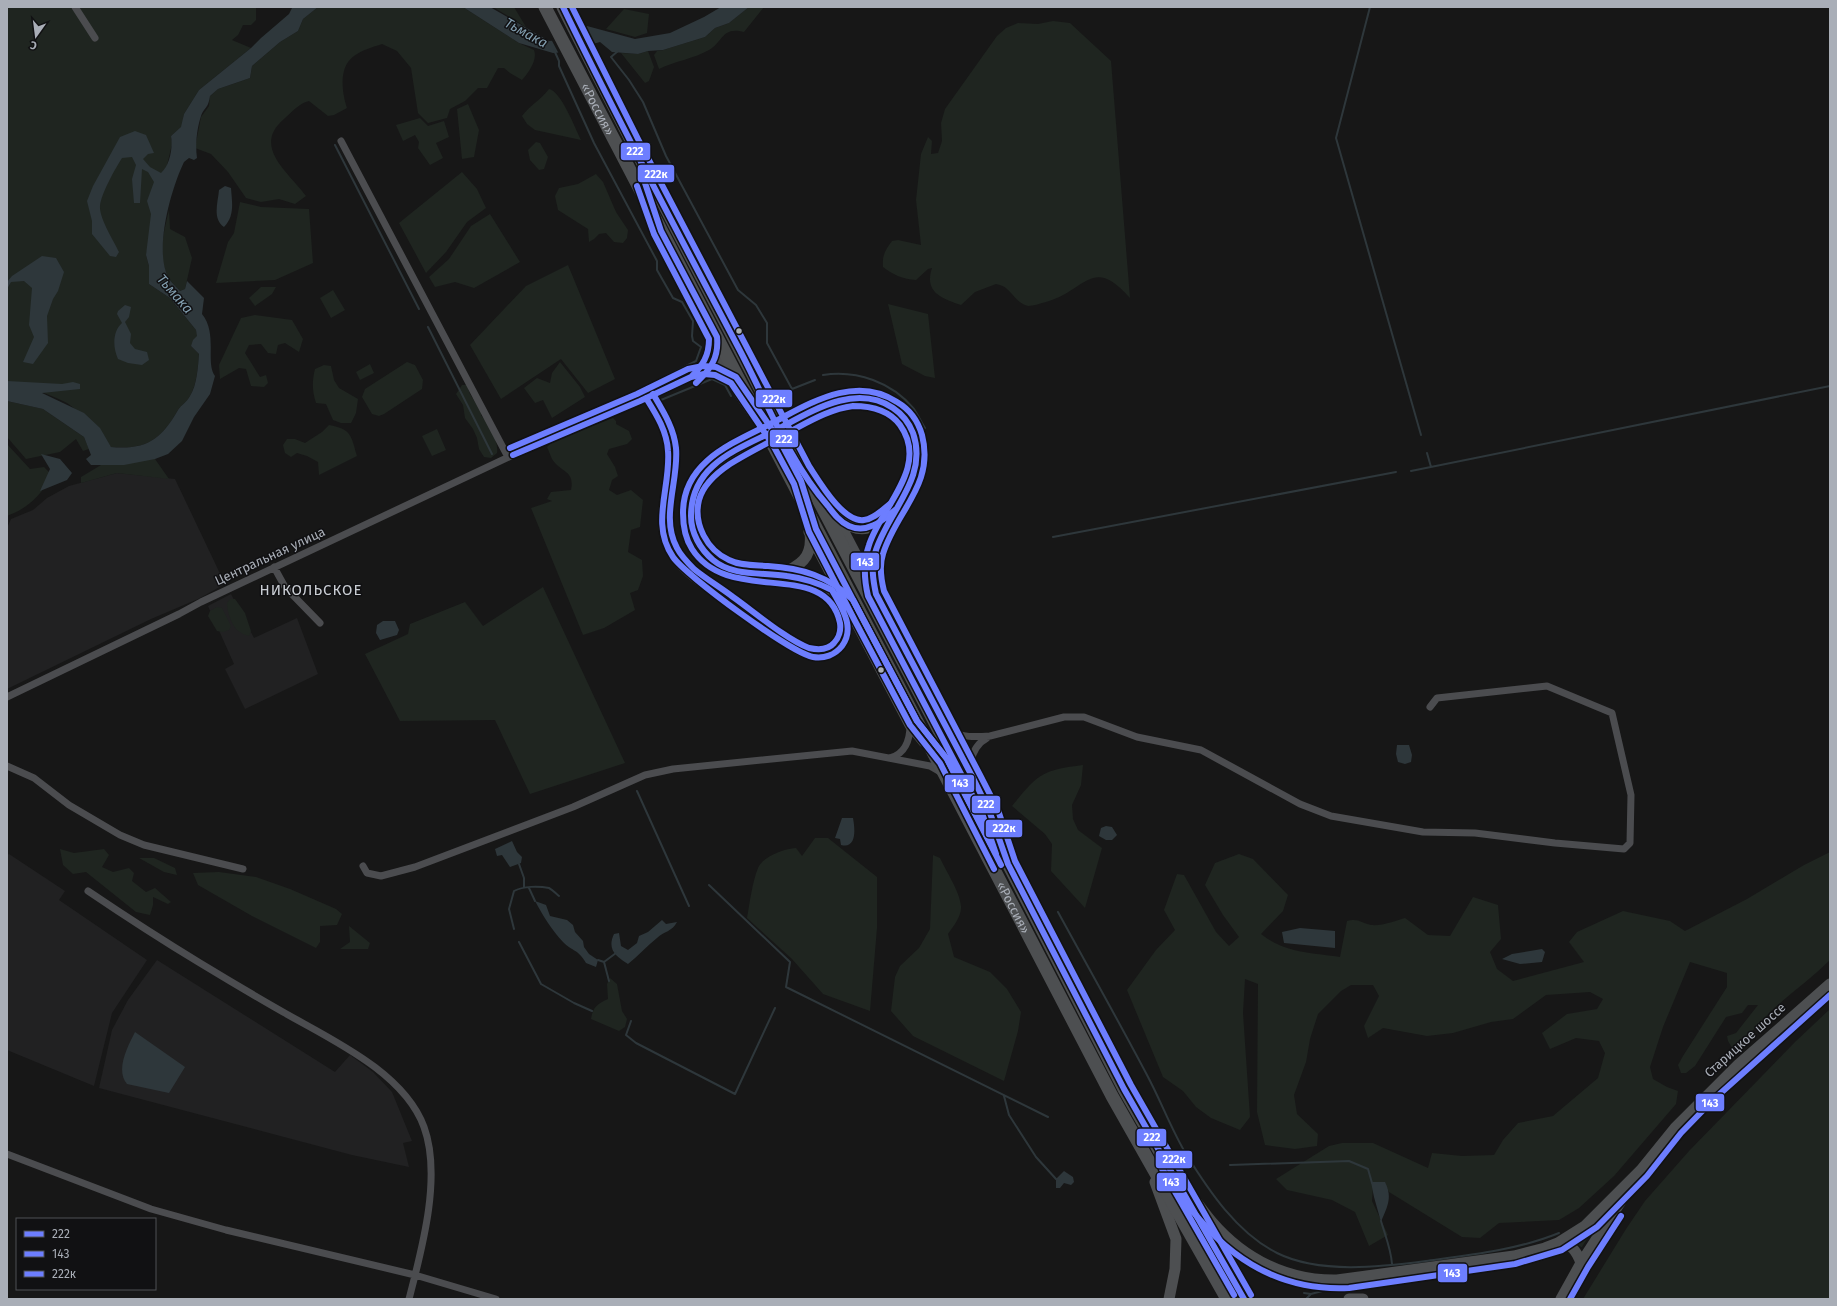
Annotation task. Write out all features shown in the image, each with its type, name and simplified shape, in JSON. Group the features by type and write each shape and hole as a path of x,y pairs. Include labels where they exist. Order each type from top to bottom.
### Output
{"highway":[{"name":"«Россия»","path":"564,8 805,475 1155,1145 1244,1299"},
{"name":"«Россия»","path":"548,12 940,763 1071,1020 1227,1299"}],"main road":[{"path":"847,605 832,590 811,581 780,575 744,573 724,566 707,554 698,543 690,516 694,494 701,480 715,464 741,448 809,413 839,400 859,398 880,402 893,408 910,426 915,437 917,462 910,486 879,540 874,554 872,576 876,594"},
{"path":"805,475 836,515 847,525 862,530 877,525 896,510"},
{"path":"794,484 809,532 847,605 910,725 940,763"},
{"path":"836,515 892,625 969,770 990,813 1008,864"},
{"path":"780,575 793,569 804,561 809,547 809,532"},
{"path":"892,625 910,677"},
{"name":"Старицкое шоссе","path":"1561,1299 1581,1263 1641,1170 1675,1128 1707,1094 1830,984"},
{"path":"1155,1145 1206,1215 1226,1237 1256,1260 1295,1276 1316,1280 1348,1280 1514,1256 1558,1242 1591,1220 1641,1170"},
{"path":"1143,1151 1168,1213 1176,1239 1176,1263 1169,1299"},
{"path":"1558,1242 1572,1247 1581,1263"},
{"path":"1349,1299 1363,1299"}],"street":[{"path":"75,7 95,38"},
{"path":"341,141 508,457"},
{"path":"634,178 654,234 731,383 773,445"},
{"path":"691,376 704,364 708,353 709,339"},
{"path":"691,376 704,374 715,375 731,383"},
{"name":"Центральная улица","path":"7,697 274,567 508,457 646,398 691,376"},
{"path":"646,398 656,415 668,449 668,474 661,510 662,531 669,550 680,566 786,644 799,652 813,657 825,656 838,651 847,635 848,622 832,590"},
{"path":"274,567 285,588 320,624"},
{"path":"969,770 971,758 980,741 990,736 1064,717 1084,717 1137,737 1201,750 1300,804 1331,816 1423,832 1475,833 1555,843 1624,849 1628,847 1630,843 1631,795 1612,713 1547,686 1437,698 1430,707"},
{"path":"888,759 899,754 906,746 909,737 910,725"},
{"path":"947,728 955,733 967,736 990,736"},
{"path":"363,866 367,873 381,876 414,866 573,807 645,775 673,769 852,751 930,766 938,769 947,778"},
{"path":"7,766 34,778 69,805 120,834 144,845 243,869"},
{"path":"88,891 161,939 342,1046 383,1074 397,1086 419,1116 426,1133 431,1171 427,1218 421,1254 409,1299"},
{"path":"7,1154 152,1209 226,1230 415,1275 496,1299"}],"shaded area":[{"path":"7,7 256,7 256,20 251,25 243,25 238,35 232,40 251,48 199,90 184,114 182,127 171,136 172,144 146,255 149,266 149,284 170,298 196,330 198,336 191,346 199,354 197,375 189,398 179,408 172,420 159,436 143,445 123,448 111,447 103,436 70,405 44,393 7,382"},
{"path":"318,7 463,7 519,43 534,50 535,58 532,66 522,80 504,68 498,68 487,88 478,88 465,101 450,109 447,118 428,123 418,113 411,68 397,51 382,44 360,52 349,61 343,73 343,88 347,108 334,115 328,116 309,101 295,108 275,129 271,140 272,150 283,169 306,196 295,204 279,199 261,202 246,198 228,172 211,154 195,148 201,117 209,106 210,96 218,89 250,78 252,66 280,42 298,31 303,19"},
{"path":"493,7 514,7 526,27"},
{"path":"749,7 764,7 744,32 731,31 709,50 697,56 659,69 654,55 657,51 705,37 715,28 729,23"},
{"path":"624,9 649,14 647,33 635,37 606,29"},
{"path":"1053,21 1070,23 1111,61 1130,298 1117,285 1107,279 1098,277 1089,279 1060,297 1033,306 1028,306 1021,303 1010,291 996,284 975,292 961,305 941,297 932,288 930,276 932,268 928,269 916,280 902,278 887,270 883,267 884,256 892,241 898,240 921,245 916,200 921,154 928,137 932,141 931,154 938,153 942,141 941,123 945,109 997,36 1006,28 1018,23 1038,24"},
{"path":"648,51 654,67 649,81 645,83 621,53 638,54"},
{"path":"549,89 554,91 563,103 581,140 535,130 527,124 522,116"},
{"path":"468,104 479,130 474,157 462,159 457,109"},
{"path":"420,118 428,126 444,121 449,137 436,143 443,158 430,165 418,148 419,142 415,135 403,141 396,125"},
{"path":"536,142 540,143 548,157 544,169 539,170 530,160 528,150"},
{"path":"462,172 477,189 486,208 467,222 446,252 426,273 399,223"},
{"path":"596,174 603,182 616,212 628,230 627,238 623,243 614,242 606,233 599,234 589,242 588,229 558,210 555,196 559,188 578,184"},
{"path":"240,202 261,207 309,209 313,263 275,280 216,283 228,242 234,233"},
{"path":"169,210 170,229 185,237 192,258 185,289 180,291 169,279 163,261 162,244"},
{"path":"490,214 520,262 474,288 455,282 435,287 429,277 449,259 471,226"},
{"path":"568,265 615,379 588,393 561,359 501,399 470,345 526,286"},
{"path":"261,287 276,287 272,294 255,306 249,298"},
{"path":"333,290 345,310 331,318 320,298"},
{"path":"888,304 928,314 935,378 925,376 902,364"},
{"path":"255,315 292,320 303,339 299,352 285,343 278,345 276,354 268,353 261,344 249,345 245,353 260,377 266,375 268,383 264,387 251,386 246,369 239,368 220,379 219,365 241,318"},
{"path":"407,362 415,365 423,380 422,389 384,414 379,416 372,414 362,397 365,389"},
{"path":"560,362 580,387 585,397 552,418 543,400 535,403 524,388 537,378 550,383 552,373"},
{"path":"370,364 374,373 360,380 356,372"},
{"path":"324,365 331,366 334,380 339,388 358,399 356,413 351,423 341,423 333,420 326,404 316,403 313,390 314,373 315,369"},
{"path":"462,385 467,385 470,394 482,413 481,415 490,428 495,439 497,453 491,458 484,457 479,449 477,438 473,429 465,418 463,405 456,394"},
{"path":"7,401 43,409 84,437 89,449 83,451 76,439 60,452 26,459 7,437"},
{"path":"613,418 616,421 616,424 629,431 632,439 627,444 609,449 607,454 615,467 618,476 612,480 609,490 617,495 631,490 643,500 640,527 631,530 628,552 642,560 643,576 638,590 630,593 635,610 604,628 583,635 531,508 552,501 547,499 551,492 571,490 572,484 569,475 552,459 547,447 554,440"},
{"path":"329,425 342,429 349,434 352,438 357,456 319,475 318,462 297,453 291,457 285,453 283,445 287,439 295,439 305,443 322,432"},
{"path":"437,429 446,450 432,456 422,436"},
{"path":"7,444 30,469 44,467 53,476 28,505 7,516"},
{"path":"111,459 155,459 169,479 117,473 81,483 81,477"},
{"path":"117,473 175,479 225,584 198,599 151,619 7,689 7,528 11,519 33,510 47,498 69,486"},
{"path":"543,587 625,763 530,794 495,720 400,721 365,654 408,634 410,624 465,602 483,626"},
{"path":"231,594 254,638 297,618 318,674 245,709 225,669 234,664 208,606"},
{"path":"230,599 235,599 245,613 251,631 249,636 237,630 232,623 227,606"},
{"path":"217,607 222,608 231,626 229,630 223,632 217,631 208,616 210,611"},
{"path":"1083,765 1081,785 1072,805 1073,819 1078,830 1102,848 1085,908 1051,871 1052,844 1045,834 1012,806 1028,787 1042,775 1058,769"},
{"path":"815,838 828,838 877,877 877,928 870,1011 823,994 792,959 747,918 754,880 758,868 764,860 774,854 796,848 802,856"},
{"path":"60,849 74,853 104,849 109,855 102,867 113,872 129,868 134,873 132,881 146,892 155,888 171,902 168,904 153,897 153,905 150,915 136,912 86,872 73,874 63,865"},
{"path":"1830,852 1830,960 1818,972 1773,1009 1734,1051 1728,1041 1727,1036 1736,1033 1758,1005 1748,1005 1742,1013 1726,1017 1695,1066 1686,1073 1681,1073 1678,1065 1727,987 1727,973 1690,962 1663,1027 1650,1067 1653,1079 1678,1091 1676,1104 1614,1176 1579,1208 1559,1220 1499,1223 1480,1238 1462,1237 1389,1192 1384,1182 1373,1186 1372,1201 1388,1235 1369,1246 1355,1212 1332,1200 1287,1190 1276,1179 1329,1146 1342,1143 1373,1143 1428,1168 1432,1153 1462,1156 1494,1155 1503,1140 1518,1123 1553,1116 1598,1078 1605,1053 1599,1041 1576,1038 1550,1049 1542,1033 1567,1014 1597,1009 1603,999 1590,992 1546,995 1513,1019 1491,1022 1453,1033 1427,1036 1383,1028 1368,1038 1364,1026 1379,996 1373,985 1351,985 1341,991 1318,1014 1310,1039 1306,1062 1294,1095 1297,1114 1318,1134 1317,1146 1295,1149 1265,1145 1257,1112 1258,984 1245,979 1243,1013 1250,1117 1240,1130 1211,1118 1196,1107 1183,1091 1163,1077 1127,990 1156,950 1175,930 1164,910 1177,874 1184,875 1216,932 1229,946 1239,937 1223,915 1205,885 1215,863 1239,854 1253,859 1288,895 1283,911 1261,934 1279,945 1289,949 1309,953 1340,957 1347,921 1351,920 1357,920 1371,925 1380,925 1405,918 1428,935 1450,936 1473,897 1498,905 1501,939 1490,952 1497,969 1513,981 1584,962 1569,942 1577,932 1623,911 1670,921 1685,931 1747,899 1804,865"},
{"path":"9,854 65,891 59,900 147,960 112,1013 94,1086 7,1050 7,855"},
{"path":"933,855 940,858 960,900 960,914 948,934 954,957 990,972 1007,989 1021,1012 1018,1031 1004,1081 913,1036 891,1011 895,977 900,966 919,948 930,929"},
{"path":"139,858 154,858 175,868 177,875 164,872"},
{"path":"219,872 256,877 290,889 336,909 342,914 337,925 320,926 320,942 316,948 252,916 198,885 193,873"},
{"path":"349,926 370,943 368,949 340,949 350,942"},
{"path":"157,960 335,1072 350,1055 373,1072 392,1092 412,1141 403,1143 409,1167 352,1155 99,1088 112,1030 128,1000"},
{"path":"610,978 617,984 622,1011 627,1019 625,1027 619,1031 591,1019 596,1006 608,999 607,984"},
{"path":"1830,1009 1830,1299 1583,1299 1645,1201 1689,1151 1795,1042"},
{"path":"1596,1224 1582,1247 1581,1247 1574,1240"}],"water":[{"name":"Тьмака","path":"318,7 303,19 298,31 280,42 252,66 250,78 218,89 210,96 198,126 196,142 197,158 194,160 189,158 184,162 174,187 163,235 164,265 169,279 180,291 185,289 187,281 204,298 202,314 207,322 211,339 211,363 215,376 210,394 194,417 182,441 168,454 155,459 124,465 91,465 86,459 91,455 84,437 43,409 7,401 7,381 62,384 73,382 80,384 80,389 42,393 84,413 100,428 111,447 134,447 143,445 159,436 172,420 179,408 189,398 196,381 199,354 191,346 193,340 197,336 196,330 170,298 149,284 149,266 146,255 151,214 147,201 154,182 148,172 142,169 140,203 134,203 132,179 136,165 132,157 122,158 103,195 100,211 104,223 119,252 116,257 110,256 92,234 92,221 87,201 93,186 120,137 135,131 146,135 154,153 148,154 143,159 150,167 161,173 169,161 172,146 171,136 181,127 184,114 199,90 251,48 289,14 292,8"},
{"name":"Тьмака","path":"463,7 490,7 549,41 559,40 587,26 635,39 670,33 721,7 749,7 729,23 715,28 705,37 663,50 648,51 638,54 612,52 600,42 564,52 553,53 519,43"},
{"path":"225,186 231,188 232,204 230,218 224,227 218,220 217,210 219,190"},
{"path":"42,256 56,258 64,272 58,291 53,299 47,316 48,343 33,364 23,362 34,337 29,325 32,288 24,281 11,282 7,289 7,282 12,276"},
{"path":"125,305 131,307 129,317 125,322 131,334 130,343 135,349 147,352 149,360 142,365 128,363 118,359 116,355 114,340 116,331 122,323 117,314 118,311"},
{"path":"41,454 60,459 72,473 67,480 40,491 50,469"},
{"path":"383,621 395,621 399,630 397,635 380,640 376,633 377,625"},
{"path":"1397,745 1409,745 1412,755 1411,762 1405,764 1398,762 1396,754"},
{"path":"842,818 853,818 854,822 854,837 850,844 846,845 841,845 840,839 835,838"},
{"path":"1106,826 1112,827 1117,835 1112,840 1106,840 1099,836 1101,828"},
{"path":"512,841 517,852 522,857 521,863 510,867 502,855 497,856 495,849"},
{"path":"535,901 546,905 550,916 567,920 573,925 575,932 583,941 584,947 589,954 598,960 596,967 586,963 578,953 563,942 548,923"},
{"path":"662,920 666,924 677,922 673,928 660,936 628,964 616,955 611,944 614,934 619,933 621,946 628,950 637,943 639,936 648,932"},
{"path":"1300,928 1335,931 1335,948 1284,943 1282,932"},
{"path":"1542,949 1545,952 1542,962 1520,964 1502,959 1512,954"},
{"path":"135,1032 185,1067 169,1093 127,1084 122,1072 122,1065"},
{"path":"1064,1171 1073,1177 1074,1182 1071,1185 1064,1183 1060,1188 1056,1188 1056,1179"},
{"path":"1371,1182 1385,1182 1389,1193 1388,1202 1381,1222 1374,1197"}],"pier":[{"path":"583,26 593,46 559,54 551,39 558,38"}],"waterway":[{"path":"1370,7 1336,138 1421,435"},
{"path":"554,50 559,61 559,66 594,143 657,261 657,270 673,298 682,302 693,321 693,341 701,347 696,361 661,379"},
{"path":"618,51 611,57 629,80 643,102 666,156 738,290 756,305 767,323 767,343 792,389 815,380"},
{"path":"335,145 419,309"},
{"path":"428,327 492,454"},
{"path":"823,375 848,374 861,376 885,385 914,409 925,428"},
{"path":"661,400 712,379 725,385 731,396"},
{"path":"1411,471 1830,386"},
{"path":"1427,453 1431,467"},
{"path":"1053,537 1396,472"},
{"path":"637,791 689,906"},
{"path":"519,864 524,878 524,887"},
{"path":"709,885 790,962 786,987 1048,1117"},
{"path":"514,929 509,909 514,891 526,887 545,887 549,888 559,896"},
{"path":"529,888 535,901"},
{"path":"1058,912 1147,1075 1186,1154 1204,1182 1225,1210 1237,1223 1263,1245 1294,1260 1312,1264 1370,1267 1494,1251 1527,1244 1559,1233"},
{"path":"519,942 541,984 574,1003 592,1011"},
{"path":"604,962 616,953"},
{"path":"598,960 604,962 609,981"},
{"path":"631,1021 626,1035 636,1043 735,1094 775,1008"},
{"path":"1004,1096 1009,1115 1036,1157 1056,1179"},
{"path":"1230,1165 1349,1161 1368,1169 1372,1183"},
{"path":"1381,1221 1389,1247 1392,1264"},
{"path":"1304,1293 1311,1294 1326,1290 1395,1284 1492,1270 1551,1256"},
{"path":"1306,1299 1311,1294"}],"transit line":[{"name":"222","path":"563,7 627,135 748,366 778,428 801,469 835,515 849,526 862,528 874,525 895,510"},
{"name":"222к","path":"572,7 638,139 809,466 832,500 848,515 856,519 864,520 871,518 890,504"},
{"name":"222к","path":"645,183 661,231 717,337 717,351 713,362 706,373 696,383"},
{"name":"222","path":"637,186 654,234 709,339 708,350 704,360 691,377"},
{"name":"222к","path":"510,448 637,394 688,369 703,366 716,367 736,377 780,441 801,481 816,529 917,721 947,759 1001,865"},
{"name":"222","path":"513,455 640,401 691,377 704,374 715,375 731,383 773,445 794,484 809,532 855,621 910,725 940,763 994,869"},
{"name":"222к","path":"653,394 668,420 675,441 676,460 671,499 670,524 672,536 677,548 694,569 770,625 800,644 816,649 823,649 832,645 836,641 839,634 840,623 831,603 816,592 797,586 729,576 708,566 692,549 683,522 685,495 691,480 701,467 713,456 742,438 801,408 833,395 849,391 865,391 881,394 901,405 915,420 922,435 925,453 923,469 919,483 896,524 883,554 881,572 884,591 998,810 1015,861 1131,1085 1251,1295"},
{"name":"222","path":"646,398 654,410 666,437 668,465 662,518 666,544 673,557 697,580 762,629 801,652 813,657 829,656 836,652 842,646 848,632 846,617 832,590 799,578 748,573 730,569 713,560 700,546 691,522 693,498 699,484 707,472 731,453 802,416 832,403 847,399 863,398 878,401 896,410 907,422 913,433 916,450 916,465 911,480 888,523 875,553 873,574 876,594 973,778 990,813 1008,864 1124,1089 1244,1299"},
{"name":"143","path":"853,406 873,408 885,412 896,420 908,441 910,456 907,471 875,531 867,551 865,570 868,596 983,816 996,854 947,759 917,721 853,600 844,592 824,579 803,571 780,567 743,564 729,560 714,550 708,543 700,527 698,509 701,494 707,484 721,471 752,451 812,420 836,410 853,406"},
{"name":"143","path":"1234,1295 1162,1169 1195,1214 1215,1237 1249,1263 1267,1273 1286,1280 1327,1288 1349,1288 1515,1264 1562,1250 1597,1227 1647,1176 1681,1133 1713,1100 1830,995"},
{"name":"143","path":"1570,1299 1588,1267 1621,1216"}],"district":[{"name":"НИКОЛЬСКОЕ","path":"311,590"}]}
